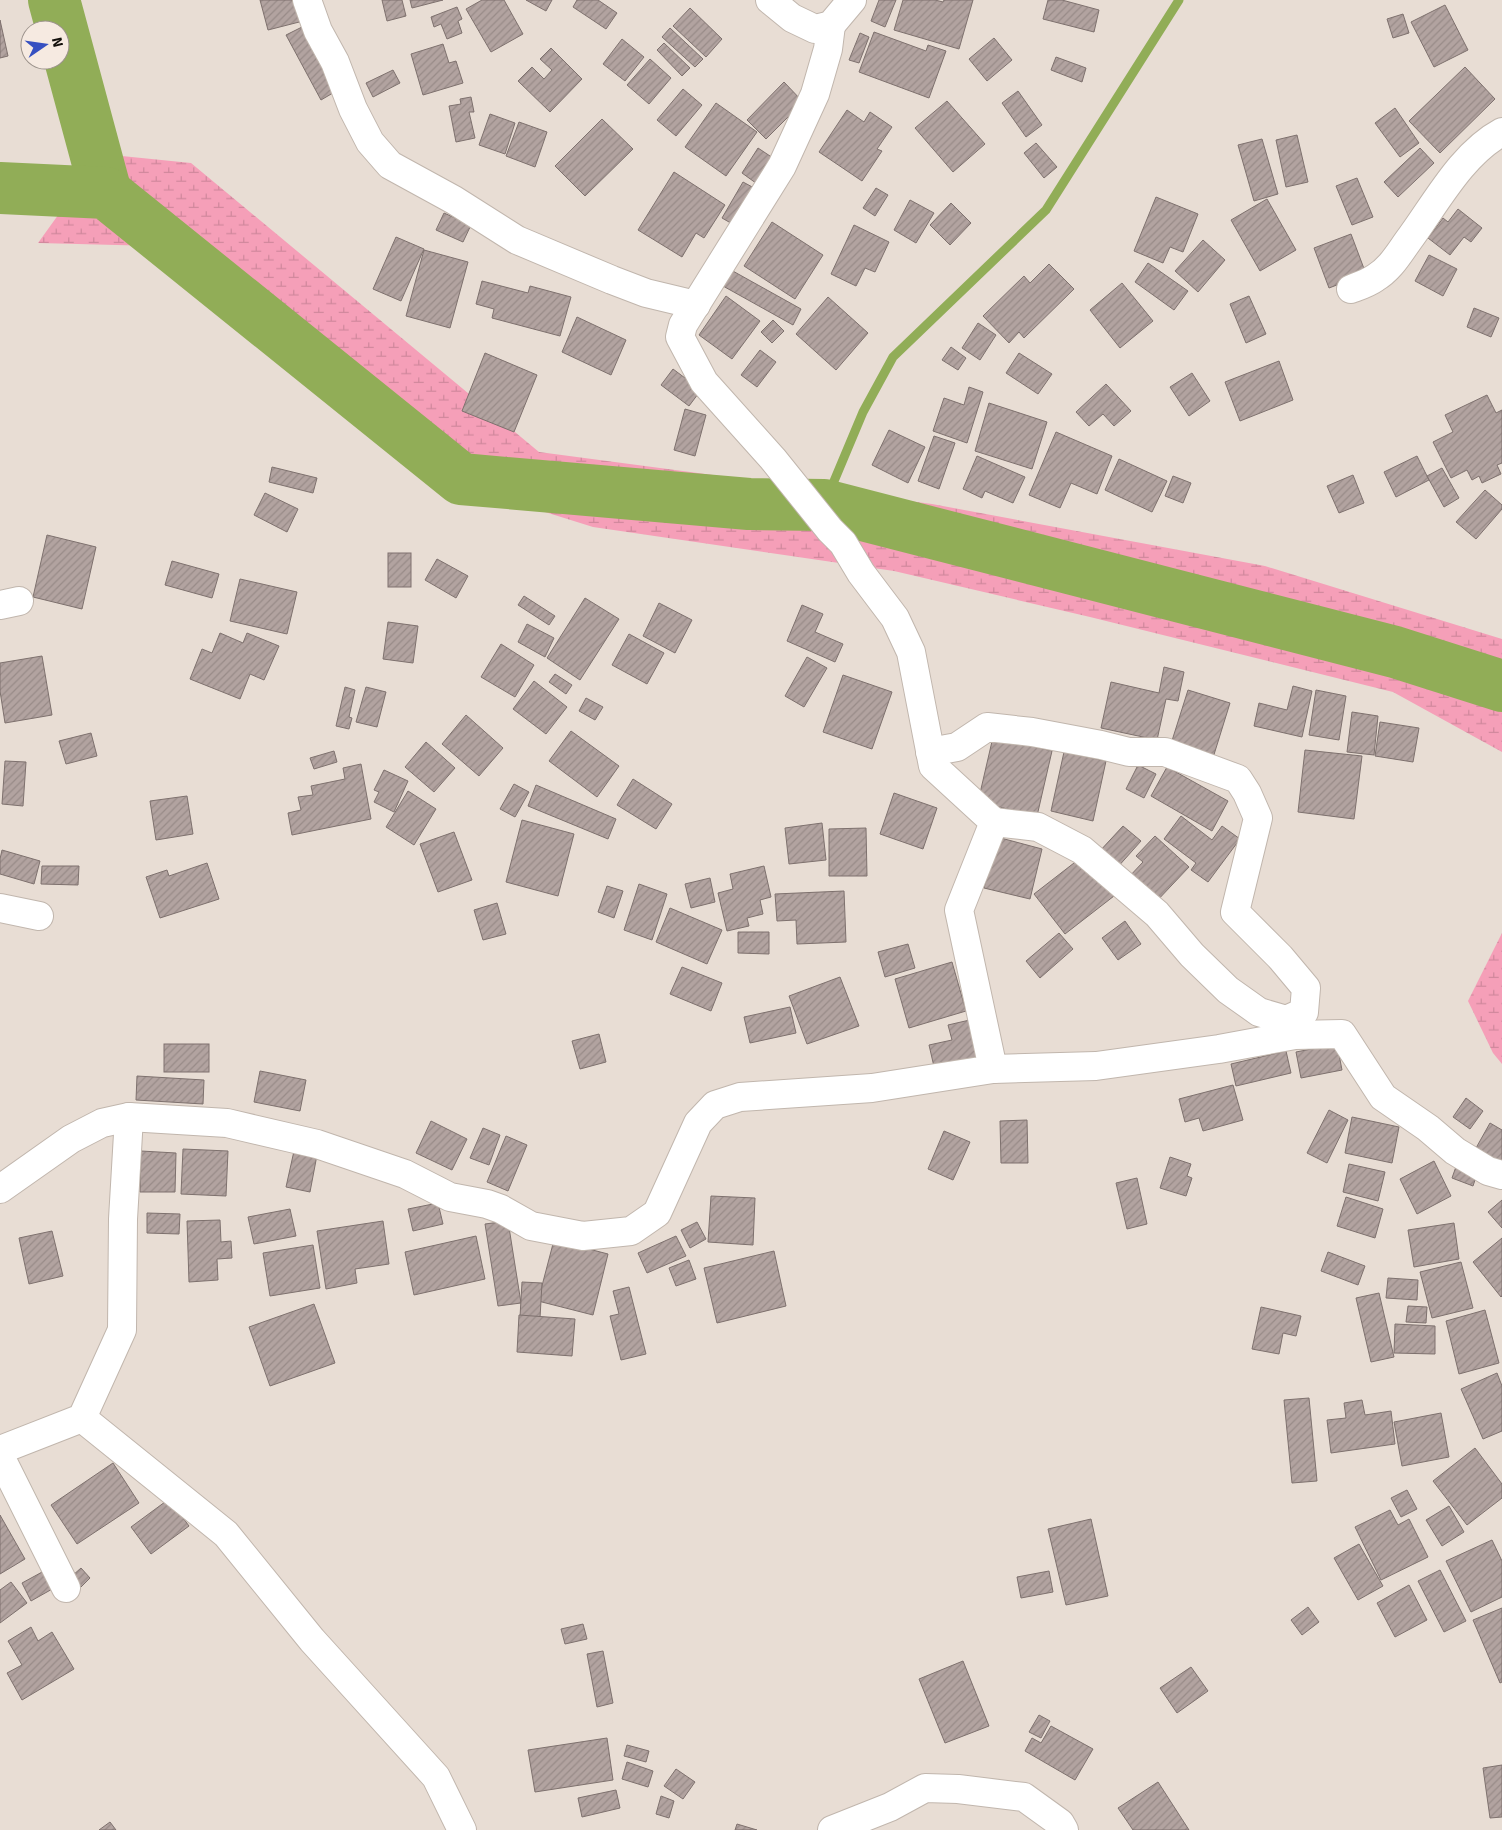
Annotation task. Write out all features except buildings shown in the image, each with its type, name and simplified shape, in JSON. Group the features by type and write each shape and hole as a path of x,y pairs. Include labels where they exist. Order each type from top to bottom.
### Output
{"street":[{"path":"307,0 318,31 335,62 357,118 370,142 390,165 454,200 517,240 646,293 696,305"},
{"path":"770,0 792,18 815,30 832,25"},
{"path":"852,0 832,25 828,49 815,94 782,166 683,325 680,337 704,382 773,459 830,530 843,543 861,572 895,618 911,652 930,752 933,766 994,822 1038,827 1082,850 1157,914 1192,955 1228,990 1258,1012 1286,1020 1304,1012 1306,988 1280,957 1235,912 1258,818 1247,793 1238,779 1166,752 1129,752 1032,732 987,727 957,747 930,752"},
{"path":"1351,289 1375,279 1393,264 1443,189 1474,154 1502,132"},
{"path":"993,1070 960,910 994,822"},
{"path":"0,908 39,916"},
{"path":"0,1189 71,1139 102,1123 129,1117 227,1123 317,1144 405,1174 450,1197 487,1204 501,1209 531,1226 583,1236 631,1231 657,1213 698,1123 715,1105 740,1097 872,1088 993,1070 1096,1066 1219,1049 1295,1035 1342,1034 1383,1097 1428,1128 1455,1151 1488,1171 1502,1176"},
{"path":"0,1450 82,1418 122,1330 123,1219 129,1117"},
{"path":"82,1418 226,1534 312,1640 436,1777 462,1830"},
{"path":"0,1456 66,1588"},
{"path":"832,1830 890,1807 925,1788 958,1789 1024,1797 1060,1823 1064,1830"}],"green space":[{"path":"102,154 191,163 539,452 932,504 1265,566 1502,639 1502,752 1393,692 894,571 593,527 417,472 156,246 38,243"},
{"path":"1502,933 1502,1064 1493,1053 1468,1001"}],"waterway":[{"path":"54,0 106,193"},
{"path":"824,505 863,412 893,357 1046,210 1179,0"},
{"path":"0,188 106,193 461,479 749,504 824,505 1395,652 1502,686"}]}
